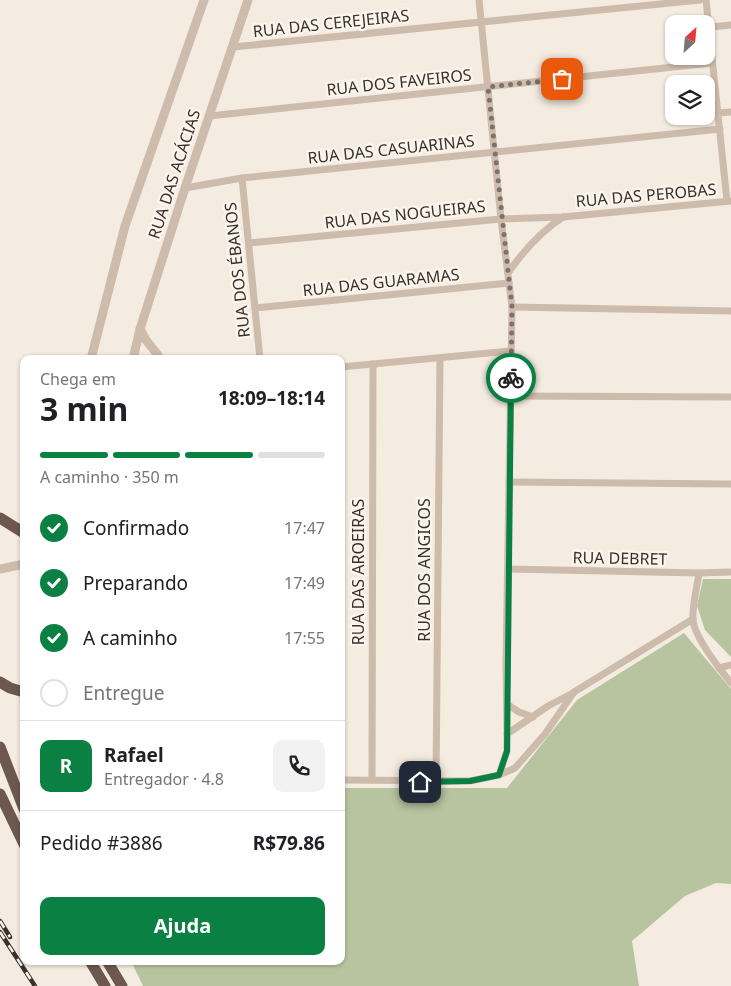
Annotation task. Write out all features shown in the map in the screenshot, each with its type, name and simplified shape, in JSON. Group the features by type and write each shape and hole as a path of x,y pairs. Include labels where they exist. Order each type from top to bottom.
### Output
{"highway":[{"path":"0,518 20,530"},
{"path":"0,682 20,691"},
{"path":"0,747 20,799"},
{"path":"0,794 20,836"},
{"path":"92,965 104,986"},
{"path":"109,965 122,986"},
{"path":"117,965 126,986"}],"street":[{"path":"93,355 125,226 204,0"},
{"name":"RUA DAS ACÁCIAS","path":"134,355 140,330 185,188 248,0"},
{"path":"479,0 501,219 512,307 506,665 508,705 507,751 499,775"},
{"name":"RUA DAS CEREJEIRAS","path":"233,47 700,0"},
{"path":"706,0 708,15"},
{"path":"715,27 731,25"},
{"name":"RUA DOS FAVEIROS","path":"209,116 693,65"},
{"path":"712,65 729,201"},
{"path":"718,114 731,112"},
{"name":"RUA DAS CASUARINAS","path":"185,188 242,178 720,129"},
{"name":"RUA DOS ÉBANOS","path":"242,178 260,355"},
{"name":"RUA DAS PEROBAS","path":"563,217 729,201"},
{"path":"508,273 537,236 563,217"},
{"name":"RUA DAS NOGUEIRAS","path":"249,243 501,219 563,217"},
{"name":"RUA DAS GUARAMAS","path":"255,308 509,284"},
{"path":"512,307 731,311"},
{"path":"140,330 158,355"},
{"path":"345,366 511,352"},
{"name":"RUA DOS ANGICOS","path":"436,782 440,358"},
{"name":"RUA DAS AROEIRAS","path":"372,780 373,364"},
{"path":"511,396 731,397"},
{"path":"509,482 731,484"},
{"path":"0,569 20,565"},
{"name":"RUA DEBRET","path":"509,569 731,572"},
{"path":"698,573 693,619 694,629 731,683"},
{"path":"507,734 548,706 693,619"},
{"path":"719,668 731,665"},
{"path":"345,780 470,781 499,775 515,768 529,754 574,692"},
{"path":"508,705 519,712 533,717"}],"green space":[{"path":"703,579 731,579 731,657 705,630 697,606"},
{"path":"684,633 731,689 731,884 716,883 685,896 632,941 639,986 143,986 133,965 345,965 345,788 507,788 577,700"}],"railway":[{"path":"0,921 10,937"},
{"path":"0,932 20,963"},
{"path":"21,965 35,986"}],"way so far":[{"path":"511,378 512,307 488,87 562,79"}],"route":[{"path":"420,782 470,781 499,775 507,751 508,705 506,665 511,378"}]}
